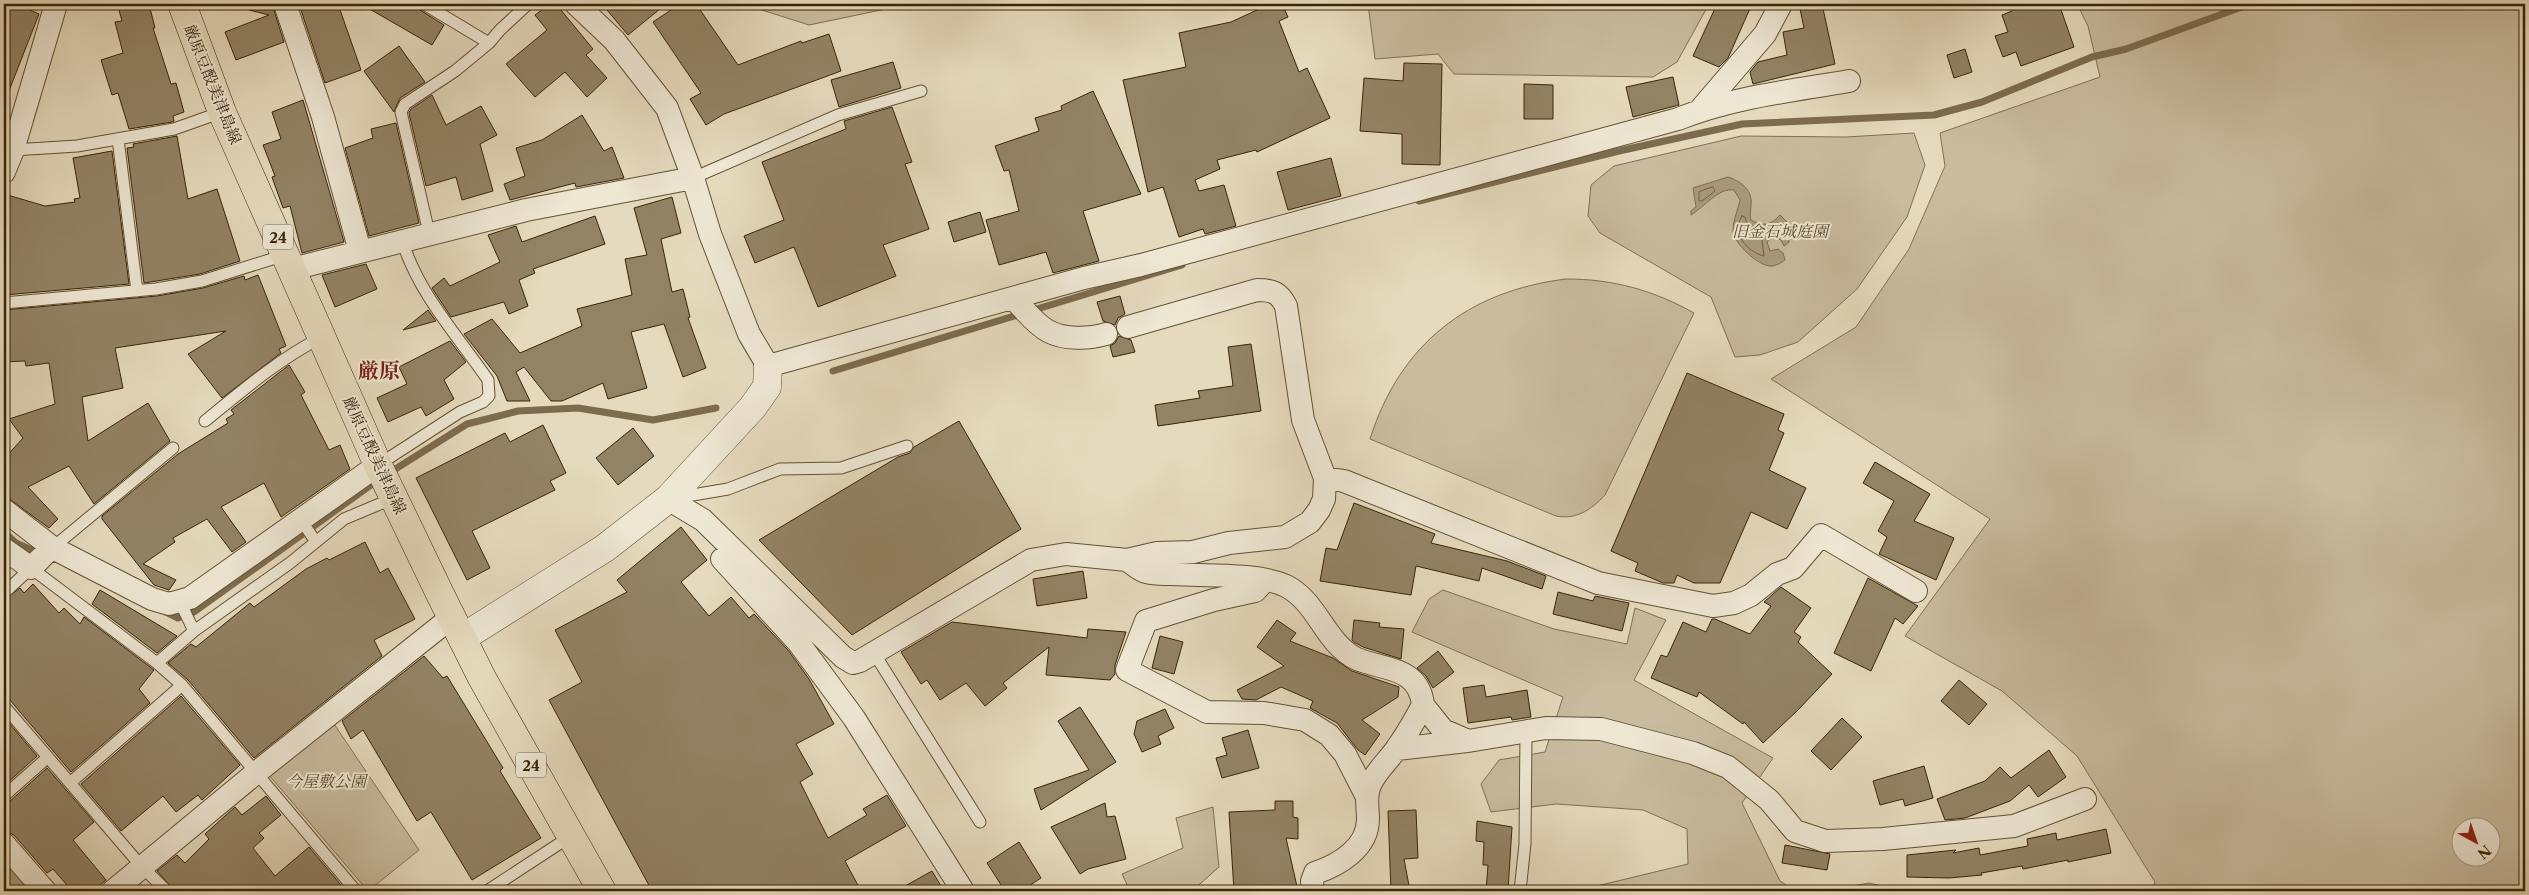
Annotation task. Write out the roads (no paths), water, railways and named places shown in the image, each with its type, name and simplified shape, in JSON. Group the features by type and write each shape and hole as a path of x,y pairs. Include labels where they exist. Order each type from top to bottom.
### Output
{"main road":[{"name":"厳原豆酘美津島線","path":"182,4 222,112 385,480 482,678 602,891"}],"street":[{"path":"4,172 13,150 56,4"},
{"path":"285,4 323,117 358,244"},
{"path":"113,891 257,772 457,628 605,548 668,499 752,408 767,388 768,366 749,334 710,234 693,178 667,108 614,40 576,4"},
{"path":"1700,110 1765,34 1781,4"},
{"path":"768,366 1678,119 1700,110 1755,97 1849,81"},
{"path":"289,262 402,240 526,210 693,178"},
{"path":"668,499 703,520 843,657 852,663 874,653 1030,560 1066,554 1127,560 1156,553 1194,552 1229,543 1285,537 1310,522 1324,499 1325,478 1303,420 1286,306 1276,292 1257,290 1128,326"},
{"path":"1013,298 1048,331 1060,335 1090,339 1106,334"},
{"path":"1325,478 1344,481 1598,583 1690,602 1713,606 1734,603 1751,595 1777,574 1793,568 1821,535 1916,591"},
{"path":"4,549 41,558 152,599 169,604 182,604 196,594 309,531 385,480"},
{"path":"668,499 798,642 854,718 963,891"},
{"path":"4,510 41,558"},
{"path":"1127,560 1145,572 1265,580 1285,586 1302,596 1346,652 1358,659 1388,666 1411,680 1422,696 1423,705 1443,730 1468,741"},
{"path":"1265,580 1255,591 1214,600 1146,621 1127,670 1163,690 1181,696 1207,712 1264,713 1304,720 1329,735 1345,754 1367,797"},
{"path":"1313,891 1312,880 1315,873 1333,867 1358,846 1368,821 1367,797 1370,784 1397,749 1423,705"},
{"path":"1397,749 1468,741 1546,728 1600,729 1693,752 1728,767 1769,800 1795,831 1825,840 1883,840 2014,826 2085,799"},
{"path":"4,844 45,891"}],"lane":[{"path":"424,4 489,43"},
{"path":"429,234 402,112 406,104 455,71 489,43 528,4"},
{"path":"693,178 838,115 921,91"},
{"path":"13,150 77,146 174,129 222,112"},
{"path":"118,139 138,291"},
{"path":"157,663 193,628 290,563 309,531 344,519 357,512 385,480 460,412 483,402 490,396 488,380 423,289 409,264 402,240"},
{"path":"4,303 138,291 202,281 289,262"},
{"path":"205,421 268,369 322,337"},
{"path":"668,499 728,489 780,469 841,468 907,446"},
{"path":"4,594 41,558 173,448"},
{"path":"41,558 182,685 356,891"},
{"path":"182,604 193,628"},
{"path":"874,653 980,822"},
{"path":"70,782 182,685"},
{"path":"4,706 142,867 166,891"},
{"path":"1520,891 1525,844 1526,730"},
{"path":"4,796 48,757"},
{"path":"487,891 571,836"}],"water":[{"path":"1728,177 1739,182 1748,191 1751,199 1751,220 1759,224 1767,224 1780,215 1787,222 1789,242 1784,246 1781,240 1773,237 1767,242 1770,251 1778,249 1783,253 1785,260 1777,265 1766,265 1753,258 1737,241 1733,226 1740,200 1734,190 1728,190 1717,195 1691,215 1691,211 1696,207 1693,188"}],"waterway":[{"path":"1419,201 1619,151 1742,124 1934,115 1982,102 2092,57 2126,49 2250,4"},
{"path":"833,371 1182,265"},
{"path":"389,473 467,424 518,411 578,408 653,420 716,408"},
{"path":"164,611 178,618 194,612 378,480"},
{"path":"4,532 16,543 40,554"},
{"path":"4,879 14,891"}],"district":[{"name":"厳原","path":"379,370"}],"park label":[{"name":"旧金石城庭園","path":"1780,231"},
{"name":"今屋敷公園","path":"326,781"}]}
